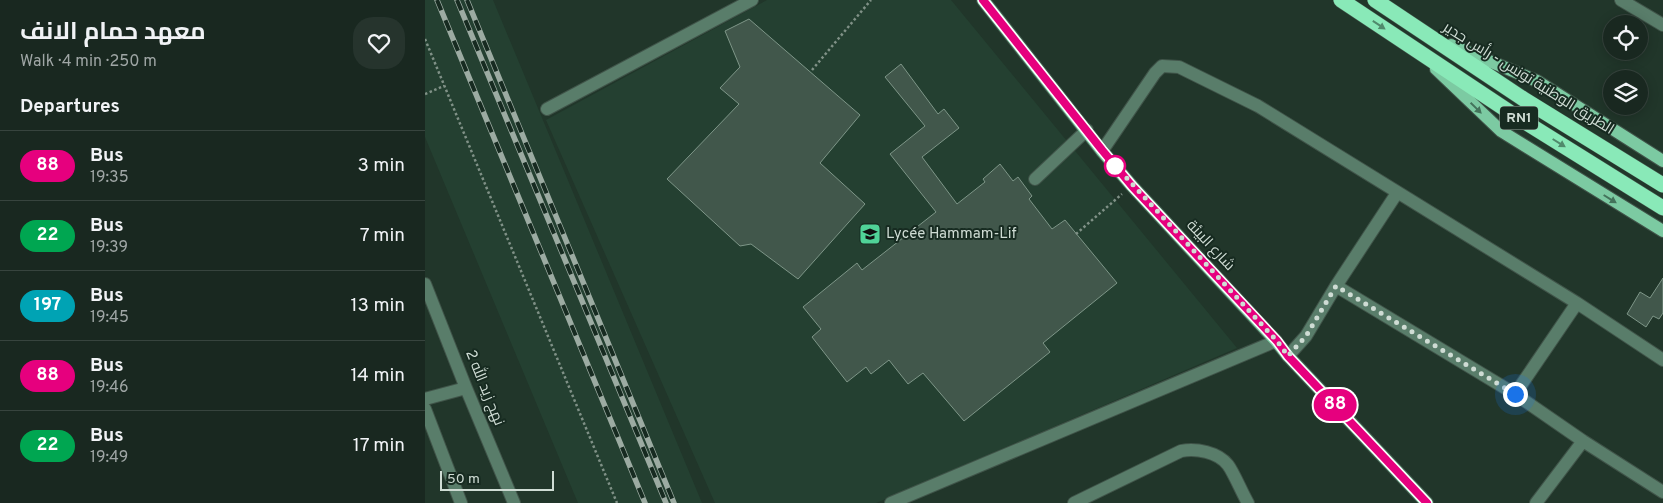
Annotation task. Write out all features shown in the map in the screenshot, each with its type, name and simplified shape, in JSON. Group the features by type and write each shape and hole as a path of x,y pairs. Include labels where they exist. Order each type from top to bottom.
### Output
{"highway":[{"name":"RN1","path":"1341,0 1517,117 1663,208"},
{"name":"الطريق الوطنية تونس - رأس جدير","path":"1375,0 1525,100 1663,185"}],"main road":[{"name":"شارع البيئة","path":"983,0 1132,186 1277,341 1288,356 1427,503"},
{"path":"1426,35 1537,81 1663,161"},
{"path":"1416,50 1501,131 1663,231"}],"street":[{"path":"547,109 752,0"},
{"path":"1621,0 1663,26"},
{"path":"1102,150 1155,73 1162,66 1179,67 1258,106 1577,303 1663,360"},
{"path":"1035,179 1087,130"},
{"path":"1288,356 1306,336 1336,286 1397,193"},
{"name":"نهج زيد الله 2","path":"425,284 466,388 515,503"},
{"path":"1336,286 1515,394 1583,441 1663,492"},
{"path":"1515,394 1577,303"},
{"path":"891,503 1277,341"},
{"path":"425,399 466,388"},
{"path":"425,409 461,503"},
{"path":"1537,503 1583,441"},
{"path":"1074,503 1181,451 1191,449 1215,455 1228,464 1248,503"}],"path":[{"path":"812,70 871,0"},
{"path":"425,39 617,503"},
{"path":"425,94 444,86"},
{"path":"1075,234 1132,186"}],"shaded area":[{"path":"425,0 493,0 702,503 578,503 425,137"},
{"name":"Lycée Hammam-Lif","path":"767,0 951,0 1237,348 876,503 715,503 546,120"}],"building":[{"path":"749,19 860,115 820,163 865,204 798,279 751,244 740,246 667,179 739,104 720,88 740,67 725,31"},
{"path":"901,64 938,114 944,109 959,128 922,157 957,204 985,182 983,179 1000,164 1013,181 1018,177 1032,196 1029,199 1052,229 1065,220 1117,283 1043,343 1050,352 964,421 923,373 908,384 889,360 871,374 866,367 847,382 812,337 821,329 803,307 857,263 862,270 936,212 890,154 925,126 885,77"},
{"path":"1663,278 1663,313 1659,319 1653,316 1646,327 1627,314 1640,292 1650,298"}],"railway":[{"path":"437,0 645,503"},
{"path":"457,0 666,503"},
{"path":"467,0 674,503"}],"bus line":[{"name":"88","path":"983,0 1132,186 1277,341 1288,356 1427,503"}],"place":[{"name":"Lycée Hammam-Lif","path":"870,234"}],"route":[{"path":"1115,166 1112,162 1132,186 1277,341 1288,356 1306,336 1336,286 1515,394"}]}
